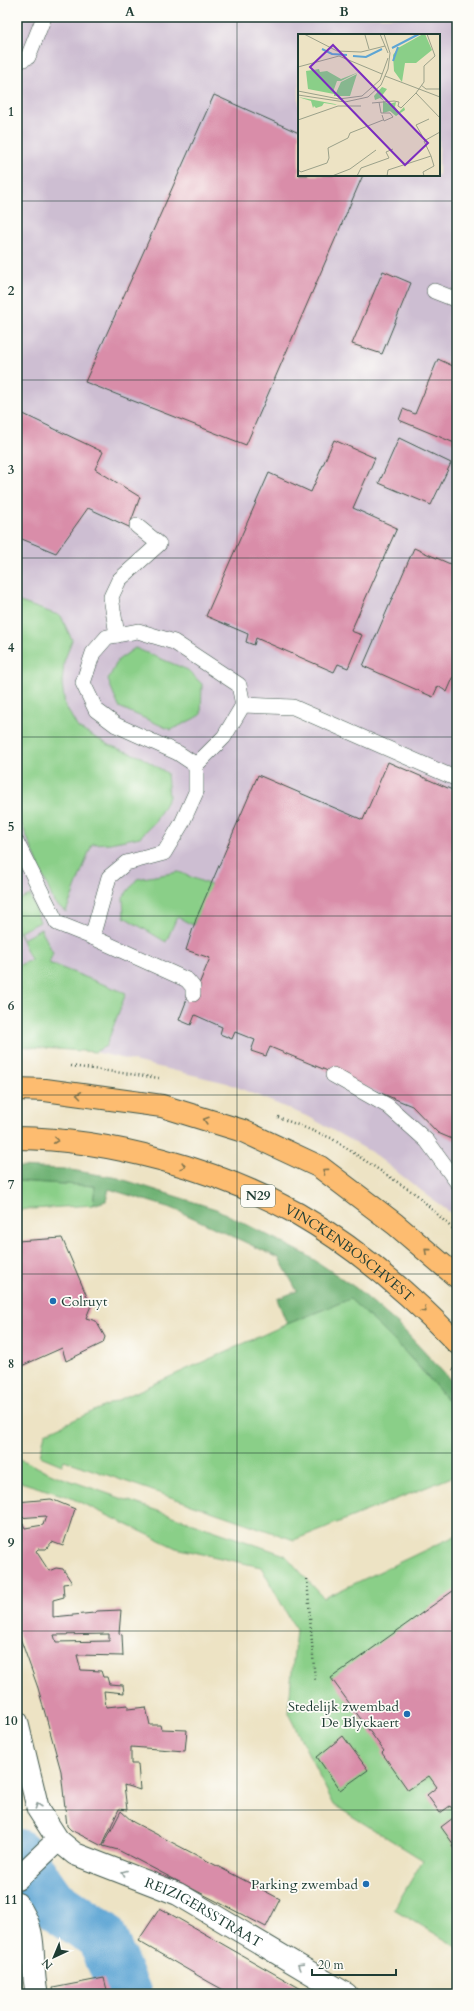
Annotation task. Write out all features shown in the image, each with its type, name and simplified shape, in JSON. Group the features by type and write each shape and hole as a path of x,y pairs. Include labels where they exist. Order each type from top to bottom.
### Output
{"main road":[{"path":"17,1089 45,1090 162,1106 243,1131 320,1167 395,1224 457,1277"},
{"name":"VINCKENBOSCHVEST","path":"17,1138 78,1142 145,1155 227,1181 298,1214 356,1253 402,1290 457,1343"}],"street":[{"name":"REIZIGERSSTRAAT","path":"17,1722 38,1809 58,1840 75,1854 178,1894 346,1994"},
{"path":"17,1878 58,1840"},
{"path":"17,1904 26,1916 33,1941 37,1994"}],"lane":[{"path":"17,62 28,57 44,17"},
{"path":"434,291 457,300"},
{"path":"117,635 111,597 119,580 159,544 137,526"},
{"path":"92,937 109,877 126,863 164,853 182,823 196,792 196,765 224,737 243,705 239,685 174,642 138,631 107,637 94,653 83,683 96,710 116,725 178,753 196,765"},
{"path":"243,705 293,707 457,779"},
{"path":"17,843 56,923 92,937 187,980 193,987 193,994"},
{"path":"333,1075 388,1106 427,1142 457,1182"}],"path":[{"path":"452,1368 457,1374"},
{"path":"307,1579 316,1681"}],"shaded area":[{"path":"17,17 457,17 457,1218 371,1152 311,1118 227,1083 95,1052 17,1046"}],"green space":[{"path":"17,601 61,616 72,640 64,662 62,684 65,705 78,728 109,745 141,757 167,773 169,797 155,822 140,837 110,843 92,844 66,912 54,902 17,813"},
{"path":"135,648 188,670 202,684 201,715 171,730 119,707 108,680 118,660"},
{"path":"179,872 213,886 193,925 177,917 166,942 124,917 123,897 137,879"},
{"path":"30,895 40,922 20,932 23,939 41,929 53,953 49,963 126,993 106,1046 95,1052 17,1046 17,966 31,960 17,929 17,901"},
{"path":"17,1167 65,1169 118,1178 216,1209 307,1255 356,1288 400,1326 457,1387 457,1412 406,1353 350,1299 287,1324 277,1299 297,1291 279,1258 174,1209 109,1189 106,1201 93,1205 95,1186 17,1181"},
{"path":"17,1181 95,1186 93,1205 17,1210"},
{"path":"350,1299 387,1332 457,1412 457,1475 294,1540 64,1460 62,1465 40,1456 45,1433 287,1324"},
{"path":"17,1458 57,1476 285,1555 324,1598 457,1535 457,1947 394,1909 423,1860 334,1805 288,1713 296,1630 261,1567 176,1548 69,1497 17,1481"}],"building":[{"path":"214,95 298,133 298,176 363,176 246,445 85,382"},
{"path":"383,271 411,283 382,354 352,344"},
{"path":"438,359 457,368 457,444 399,420 403,409 415,414"},
{"path":"17,411 103,452 95,469 140,497 129,527 88,508 56,553 17,537"},
{"path":"399,438 451,463 431,505 379,483"},
{"path":"334,440 375,458 353,508 397,528 351,631 362,635 348,668 338,664 334,672 256,638 254,645 246,642 248,634 206,616 269,473 311,492"},
{"path":"414,548 457,567 457,669 447,692 438,686 433,697 363,666"},
{"path":"388,762 457,792 457,1141 438,1133 412,1106 270,1047 266,1056 251,1051 255,1040 235,1032 232,1039 220,1034 222,1027 195,1015 191,1025 179,1020 189,994 194,996 210,958 186,950 196,919 258,775 363,820"},
{"name":"Colruyt","path":"62,1238 88,1299 92,1303 86,1318 96,1321 105,1337 103,1343 66,1361 62,1348 17,1368 17,1241"},
{"path":"51,1499 75,1509 63,1546 52,1542 46,1549 38,1549 36,1551 49,1571 56,1568 63,1569 72,1583 63,1584 64,1597 53,1600 53,1617 94,1613 97,1611 121,1610 119,1634 122,1635 123,1656 77,1655 81,1670 101,1671 103,1677 107,1677 109,1684 123,1685 124,1693 104,1691 106,1707 128,1705 128,1709 146,1707 150,1725 160,1725 161,1729 187,1730 185,1751 131,1747 131,1764 138,1764 140,1790 124,1785 127,1810 119,1809 102,1846 71,1830 67,1826 61,1771 38,1688 17,1629 17,1525 23,1524 25,1528 43,1525 46,1516 17,1518 17,1502","holes":["109,1634 109,1641 56,1642 54,1635"]},
{"name":"Stedelijk zwembad De Blyckaert","path":"457,1588 457,1815 450,1806 440,1813 427,1795 437,1787 429,1776 408,1790 382,1753 384,1751 331,1678"},
{"path":"343,1736 368,1770 340,1790 317,1757"},
{"path":"121,1811 133,1822 280,1899 266,1927 118,1850 103,1846"},
{"path":"457,1815 457,1853 452,1846 454,1845 441,1827"},
{"path":"160,1908 310,1994 231,1994 209,1982 138,1941"},
{"path":"104,1978 108,1994 54,1994 53,1988"}],"waterway":[{"path":"17,1854 50,1901 101,1936 126,1994"}],"place":[{"name":"Colruyt","path":"53,1301"},
{"name":"Stedelijk zwembad De Blyckaert","path":"407,1714"},
{"name":"Parking zwembad","path":"366,1884"}]}
